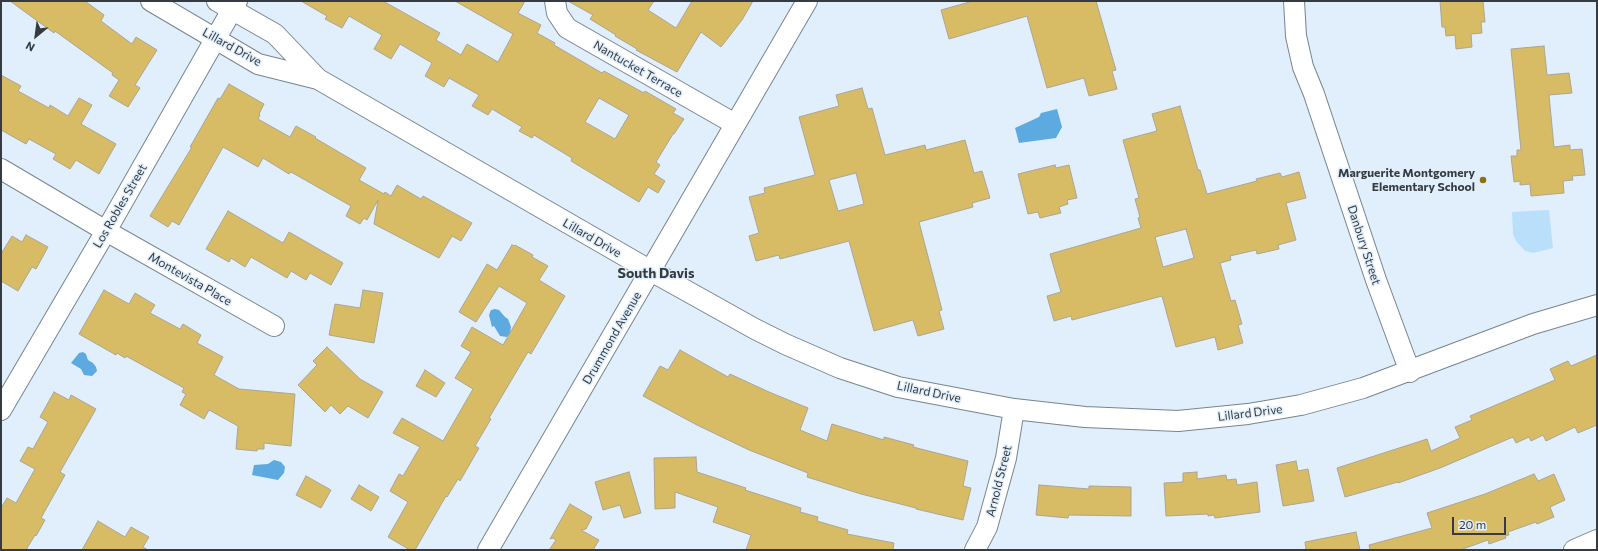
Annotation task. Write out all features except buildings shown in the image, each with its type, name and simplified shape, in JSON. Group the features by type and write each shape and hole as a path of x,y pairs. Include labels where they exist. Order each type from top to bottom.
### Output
{"street":[{"name":"Lillard Drive","path":"151,1 258,64 318,79 651,271 755,329 840,368 898,387 1014,409 1085,417 1185,420 1248,414 1301,406 1363,388 1410,372 1533,324 1597,305"},
{"name":"Nantucket Terrace","path":"555,1 557,13 567,28 736,124"},
{"name":"Danbury Street","path":"1294,1 1296,36 1303,67 1314,94 1376,280 1410,372"},
{"name":"Lillard Drive","path":"229,4 275,34 318,79"},
{"name":"Los Robles Street","path":"1,410 216,39 229,4"},
{"name":"Drummond Avenue","path":"488,550 736,124 799,4"},
{"name":"Montevista Place","path":"1,169 106,231 274,326"},
{"name":"Arnold Street","path":"975,550 987,527 1006,458 1014,409"},
{"path":"1574,550 1597,540"}],"shaded area":[{"path":"1549,210 1553,248 1533,253 1525,251 1516,241 1513,234 1512,212"}],"water":[{"path":"1057,109 1062,127 1056,138 1019,143 1015,128 1039,117 1041,113"},
{"path":"491,310 499,310 508,319 511,327 510,333 507,337 500,336 494,326 492,327 489,315"},
{"path":"83,352 86,354 88,360 96,367 97,371 92,376 84,375 81,369 71,363 79,353"},
{"path":"274,460 281,462 285,467 284,473 278,480 252,475 254,465 268,464"}],"place":[{"name":"Marguerite Montgomery Elementary School","path":"1483,180"}],"district":[{"name":"South Davis","path":"656,273"}]}
